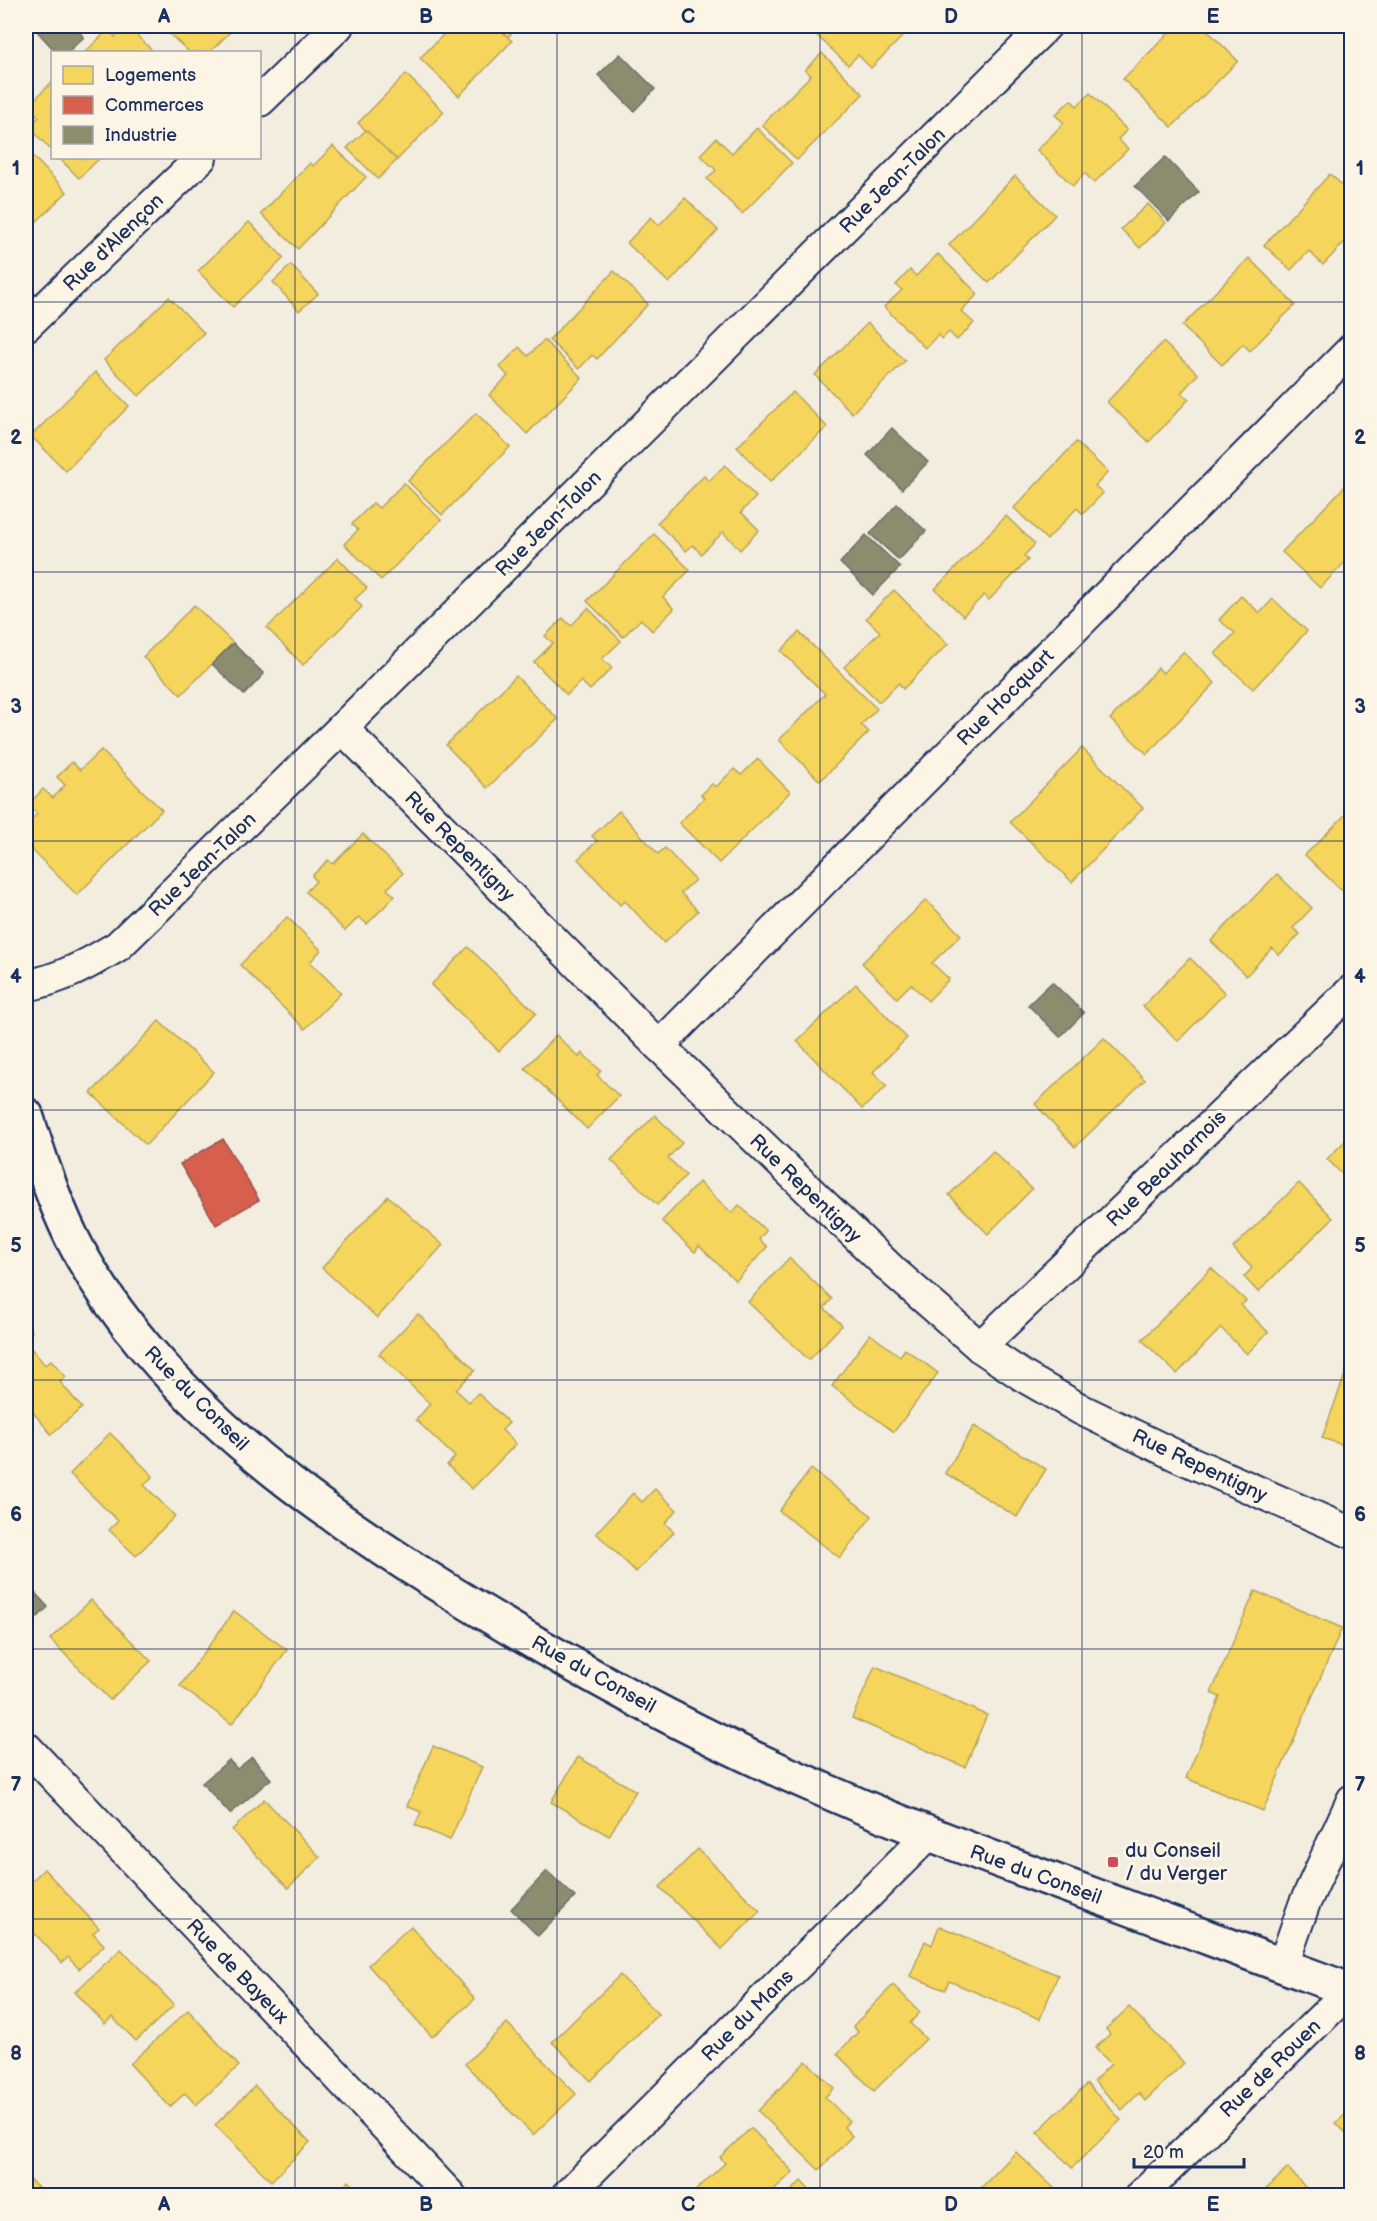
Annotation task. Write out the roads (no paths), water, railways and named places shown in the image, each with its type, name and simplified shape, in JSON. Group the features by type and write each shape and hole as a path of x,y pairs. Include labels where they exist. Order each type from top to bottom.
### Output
{"street":[{"path":"261,100 338,26"},
{"name":"Rue Jean-Talon","path":"26,986 49,981 83,968 117,946 342,728 1046,26"},
{"name":"Rue d'Alençon","path":"26,326 200,159"},
{"name":"Rue Hocquart","path":"659,1046 1352,349"},
{"name":"Rue Repentigny","path":"342,728 659,1046 894,1272 980,1347 1026,1378 1082,1410 1175,1455 1352,1533"},
{"name":"Rue Beauharnois","path":"980,1347 1352,990"},
{"name":"Rue du Conseil","path":"26,1115 46,1176 73,1240 110,1300 144,1345 186,1393 236,1441 289,1484 364,1538 564,1660 743,1753 823,1790 929,1834 1351,1990"},
{"name":"Rue de Bayeux","path":"26,1747 451,2196"},
{"path":"1283,1965 1304,1905 1352,1800"},
{"name":"Rue du Mans","path":"566,2196 929,1834"},
{"name":"Rue de Rouen","path":"1140,2196 1351,1990"}],"place":[{"name":"du Conseil / du Verger","path":"1113,1862"}]}
